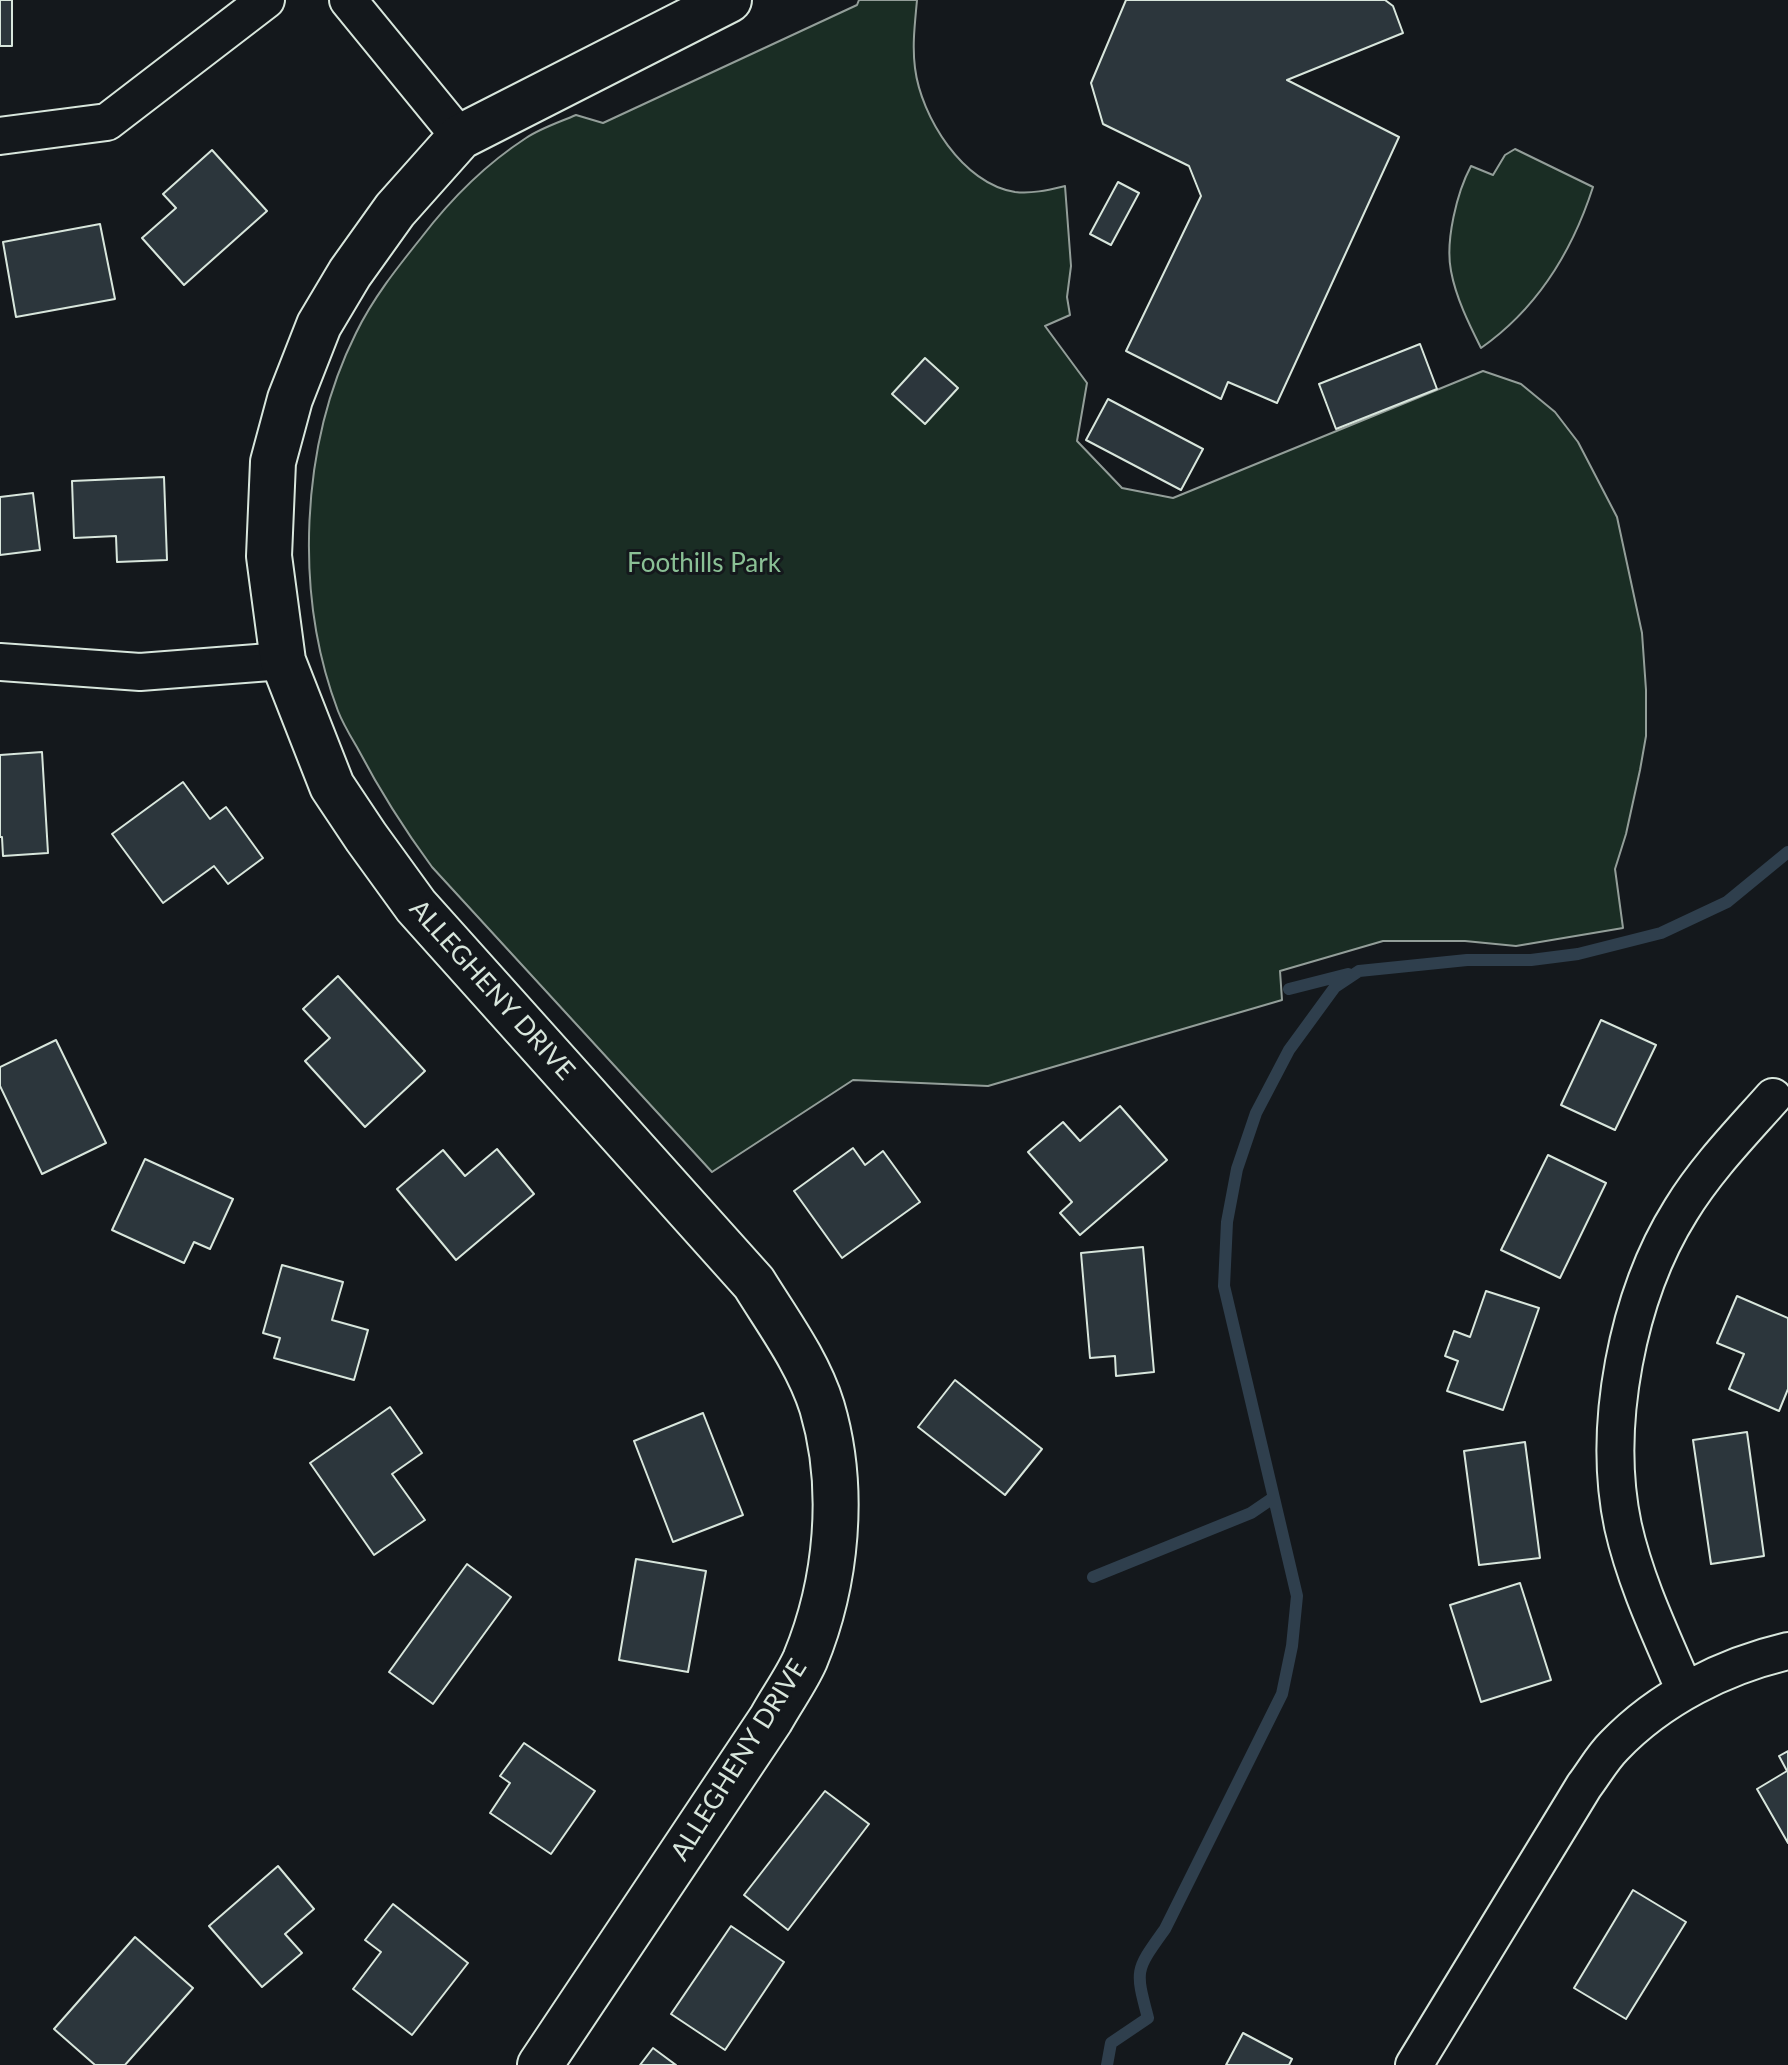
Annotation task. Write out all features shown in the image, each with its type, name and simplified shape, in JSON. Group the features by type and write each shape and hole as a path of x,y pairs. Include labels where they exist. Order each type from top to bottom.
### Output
{"street":[{"path":"0,136 107,122 266,0"},
{"path":"348,0 460,137"},
{"name":"ALLEGHENY DRIVE","path":"540,2065 771,1719 804,1662 826,1599 836,1523 832,1461 822,1406 797,1352 754,1283 416,906 332,786 283,661 269,556 273,462 290,399 319,325 350,273 395,210 460,137 729,0"},
{"path":"0,662 140,672 283,661"},
{"path":"1685,1691 1641,1590 1623,1526 1614,1463 1617,1401 1628,1342 1654,1262 1681,1210 1716,1162 1773,1097"},
{"path":"1414,2065 1584,1786 1612,1748 1645,1717 1685,1691 1758,1658 1788,1651"}],"green space":[{"name":"Foothills Park","path":"859,0 917,0 914,51 919,87 936,127 962,162 978,176 1015,192 1065,186 1071,266 1067,297 1070,315 1045,326 1087,383 1077,441 1122,488 1173,498 1483,371 1521,384 1555,412 1578,442 1617,517 1642,633 1646,736 1626,834 1615,869 1623,928 1516,946 1465,941 1383,941 1280,971 1282,1000 988,1086 853,1080 712,1172 432,867 384,795 342,721 324,666 314,619 310,520 314,471 323,423 337,377 356,333 386,284 444,210 483,171 526,138 576,115 603,123 857,5"},
{"path":"1515,149 1593,187 1575,234 1550,277 1520,315 1481,348 1453,281 1451,231 1457,203 1471,166 1493,175 1505,155"}],"building":[{"path":"0,0 12,0 12,46 0,46"},
{"path":"1126,0 1385,0 1393,6 1403,33 1287,80 1399,137 1277,403 1228,382 1221,399 1126,351 1201,196 1189,166 1103,124 1091,83"},
{"path":"212,150 267,211 184,285 142,238 176,208 163,194"},
{"path":"1118,182 1139,193 1111,245 1090,234"},
{"path":"100,224 115,299 16,317 3,242"},
{"path":"1420,344 1437,389 1336,429 1319,384"},
{"path":"925,358 958,388 925,424 892,394"},
{"path":"1108,399 1203,449 1181,490 1086,440"},
{"path":"164,477 167,560 117,562 116,536 74,538 72,481"},
{"path":"33,493 40,550 0,555 0,497"},
{"path":"42,752 48,853 3,856 0,837 0,755"},
{"path":"183,782 210,819 226,807 263,858 228,884 214,866 163,903 112,834"},
{"path":"338,976 425,1071 365,1127 305,1061 330,1038 303,1009"},
{"path":"1601,1020 1656,1045 1615,1130 1561,1105"},
{"path":"56,1040 106,1143 42,1174 0,1086 0,1067"},
{"path":"1120,1106 1167,1160 1080,1235 1060,1213 1072,1202 1028,1152 1063,1122 1080,1141"},
{"path":"853,1148 865,1165 883,1151 920,1202 842,1258 794,1191"},
{"path":"497,1149 534,1194 456,1260 397,1189 443,1150 465,1176"},
{"path":"1548,1155 1606,1183 1560,1278 1501,1250"},
{"path":"145,1159 233,1199 210,1249 194,1242 184,1263 112,1230"},
{"path":"1143,1247 1154,1372 1116,1376 1115,1356 1090,1358 1081,1253"},
{"path":"282,1265 343,1282 332,1320 368,1330 354,1380 274,1358 280,1338 263,1333"},
{"path":"1486,1291 1539,1308 1503,1410 1447,1391 1458,1361 1445,1356 1454,1331 1470,1337"},
{"path":"1737,1296 1788,1318 1788,1389 1779,1411 1729,1389 1744,1354 1717,1343"},
{"path":"955,1380 1042,1449 1005,1495 918,1427"},
{"path":"390,1407 422,1453 392,1474 425,1520 374,1555 310,1463"},
{"path":"703,1413 743,1515 673,1542 634,1441"},
{"path":"1747,1432 1764,1556 1711,1564 1693,1440"},
{"path":"1525,1442 1540,1558 1479,1565 1464,1451"},
{"path":"636,1559 706,1571 688,1672 619,1660"},
{"path":"467,1564 511,1597 433,1704 389,1672"},
{"path":"1520,1583 1551,1680 1481,1702 1450,1605"},
{"path":"524,1743 595,1791 551,1854 490,1813 510,1783 500,1776"},
{"path":"1788,1751 1788,1843 1757,1789 1787,1771 1779,1756"},
{"path":"825,1791 869,1824 788,1930 744,1895"},
{"path":"278,1866 314,1909 285,1934 302,1953 262,1987 209,1926"},
{"path":"1633,1890 1686,1922 1626,2019 1574,1988"},
{"path":"393,1904 468,1963 412,2035 353,1989 381,1952 365,1940"},
{"path":"731,1926 784,1962 725,2050 671,2014"},
{"path":"135,1937 193,1988 125,2065 95,2065 54,2029"},
{"path":"1243,2033 1292,2059 1289,2065 1226,2065"},
{"path":"653,2048 676,2065 640,2065"}],"waterway":[{"path":"1107,2065 1111,2043 1148,2018 1140,1979 1143,1963 1165,1929 1282,1694 1292,1646 1297,1596 1224,1286 1227,1222 1237,1169 1256,1113 1289,1050 1335,987 1359,971 1467,960 1531,960 1578,954 1661,933 1727,902 1788,852"},
{"path":"1289,989 1348,974"},
{"path":"1093,1577 1251,1513 1273,1498"}]}
